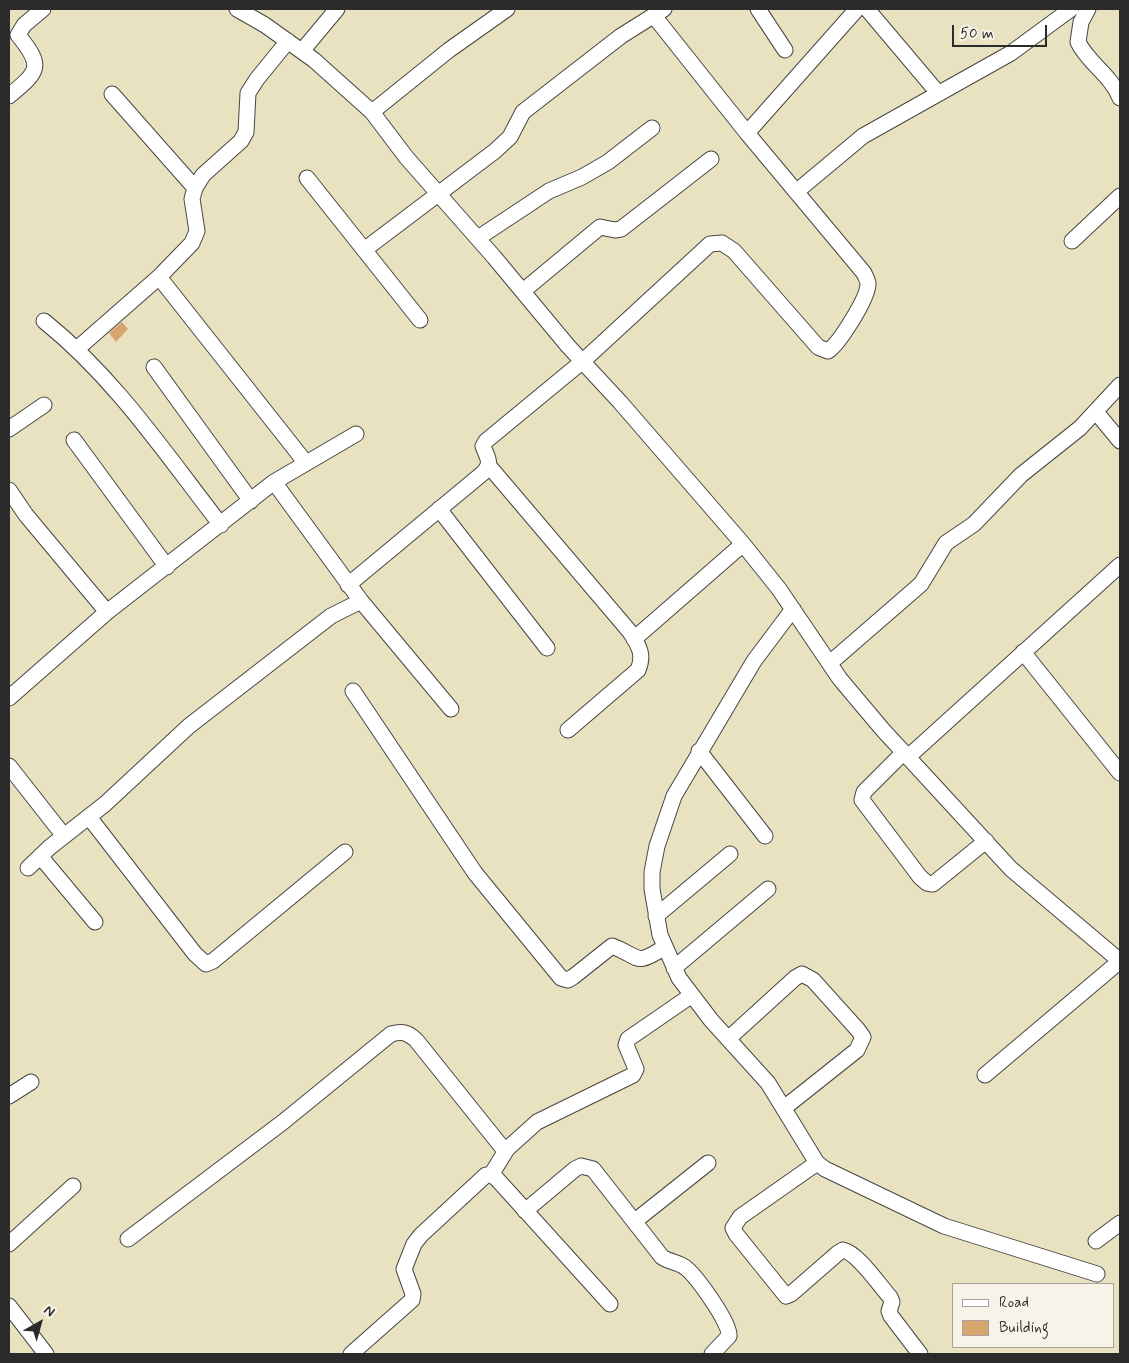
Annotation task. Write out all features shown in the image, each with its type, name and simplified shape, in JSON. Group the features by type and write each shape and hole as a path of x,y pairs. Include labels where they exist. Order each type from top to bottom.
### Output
{"street":[{"path":"9,96 31,76 36,62 34,54 18,35 20,30 43,9"},
{"path":"237,9 302,51 372,112 406,157 743,544 855,696 906,755 1028,884 1120,961 985,1075"},
{"path":"302,51 337,9"},
{"path":"372,112 449,50 507,9"},
{"path":"758,9 785,50"},
{"path":"747,133 857,9"},
{"path":"867,9 938,93"},
{"path":"796,192 862,136 1011,53 1071,9"},
{"path":"1088,9 1081,22 1078,42 1088,57 1113,84 1120,98"},
{"path":"348,585 489,466 490,460 483,446 486,441 583,361 710,244 722,243 734,251 818,348 828,351 836,346 863,300 868,283 864,273 747,133 659,12 620,36 523,112 510,137 495,151 364,250"},
{"path":"78,348 159,277 192,243 197,231 192,199 195,188 203,176 241,141 246,132 248,94 257,79 288,41"},
{"path":"112,94 195,188"},
{"path":"478,238 549,191 582,177 608,162 652,128"},
{"path":"523,291 600,227 615,230 621,229 711,159"},
{"path":"307,178 420,320"},
{"path":"1072,241 1120,196"},
{"path":"159,277 306,463"},
{"path":"44,321 78,348 117,389 221,525"},
{"path":"154,367 251,501"},
{"path":"830,663 921,584 946,543 974,524 1021,475 1063,443 1096,412 1120,385"},
{"path":"9,429 44,405"},
{"path":"1096,412 1120,441"},
{"path":"9,698 107,612 274,482 356,434"},
{"path":"74,440 166,567"},
{"path":"489,466 634,639 641,650 642,662 638,670 568,730"},
{"path":"274,482 348,585 451,709"},
{"path":"9,490 26,515 107,612"},
{"path":"439,510 547,648"},
{"path":"634,639 743,544"},
{"path":"986,841 933,884 927,883 920,877 862,800 864,792 1120,565"},
{"path":"28,868 40,856 89,817 188,726 331,616 362,601"},
{"path":"793,610 754,661 699,751 674,796 657,846 652,872 656,916 665,947 674,968 692,995 728,1039 768,1083 817,1163 838,1176 944,1226 1097,1274"},
{"path":"1022,652 1120,773"},
{"path":"353,691 476,873 561,978 568,980 574,977 612,946 641,960 665,947"},
{"path":"699,751 765,836"},
{"path":"9,766 64,836"},
{"path":"89,817 200,961 206,964 213,961 344,852"},
{"path":"656,916 730,854"},
{"path":"40,856 96,922"},
{"path":"674,968 768,890"},
{"path":"728,1039 795,978 802,974 813,980 863,1036 862,1043 857,1050 784,1108"},
{"path":"351,1354 412,1300 413,1294 404,1269 414,1244 429,1226 479,1180 491,1174 507,1149 537,1122 633,1075 636,1069 626,1045 628,1039 692,995"},
{"path":"128,1239 283,1122 391,1034 408,1033 416,1040 501,1146 507,1149"},
{"path":"9,1096 31,1082"},
{"path":"635,1221 708,1163"},
{"path":"817,1163 740,1218 733,1228 736,1234 786,1296 791,1294 843,1250 855,1256 890,1297 892,1302 889,1311 891,1316 920,1354"},
{"path":"525,1211 575,1169 581,1166 593,1169 662,1257 679,1264 693,1276 727,1324 729,1336 712,1354"},
{"path":"491,1174 610,1304"},
{"path":"10,1240 73,1186"},
{"path":"1096,1241 1120,1223"},
{"path":"9,1306 46,1354"}],"building":[{"path":"122,322 128,329 116,342 109,333"}]}
